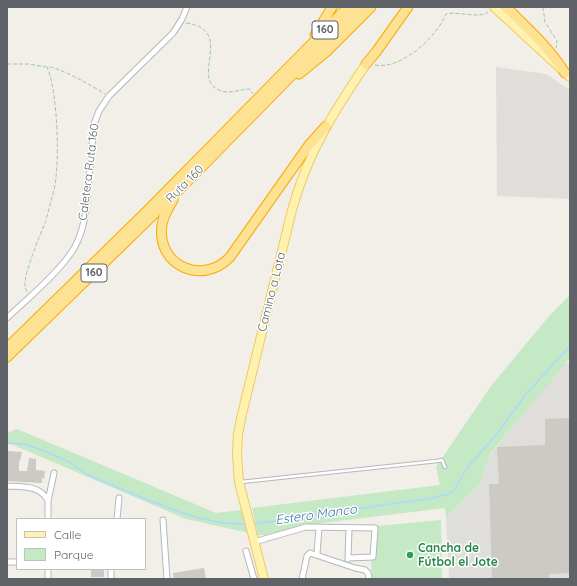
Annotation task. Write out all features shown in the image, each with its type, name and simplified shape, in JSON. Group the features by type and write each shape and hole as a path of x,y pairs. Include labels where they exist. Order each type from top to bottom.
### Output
{"highway":[{"path":"302,54 332,7"},
{"name":"Ruta 160","path":"7,348 148,210 348,7"},
{"name":"Ruta 160","path":"7,357 181,188 359,7"},
{"path":"276,91 326,52 371,7"},
{"path":"366,64 402,7"},
{"path":"366,64 381,46 408,7"},
{"path":"506,7 542,42 568,75"},
{"path":"181,188 168,208 162,222 161,232 164,246 171,258 183,267 200,271 214,269 230,257 306,149 326,126"}],"main road":[{"path":"492,9 568,75"},
{"name":"Camino a Lota","path":"264,579 239,482 238,445 240,424 296,195 309,159 326,126 366,64"}],"street":[{"name":"Caletera Ruta 160","path":"7,318 69,256 80,234 86,211 94,124 99,111 109,96 169,37 180,24 187,7"},
{"path":"48,518 48,501 54,473"},
{"path":"7,486 38,490 45,495 48,501"},
{"path":"117,518 119,498"},
{"path":"163,520 168,579"},
{"path":"254,539 306,527 375,528 373,557 348,558"},
{"path":"317,554 319,528"},
{"path":"348,566 349,528"},
{"path":"246,551 254,579"},
{"path":"302,579 308,554 310,553 365,570 368,573 369,579"}],"lane":[{"path":"239,482 442,460 445,467"}],"path":[{"path":"543,7 545,22 558,41 556,49"},
{"path":"366,64 378,66 396,62 414,52 430,39 442,23 446,14 453,12 485,15 492,9"},
{"path":"180,24 186,23 197,26 205,31 211,45 208,72 209,81 215,88 228,93 241,89 250,89 257,100"},
{"path":"7,64 28,64 55,68 90,84 109,96"},
{"path":"31,295 27,292 25,286 29,267 46,218 57,171 54,99 51,77 47,67"}],"shaded area":[{"path":"496,67 546,74 570,90 570,199 497,196"},
{"path":"564,363 570,363 570,579 449,579 446,518 480,484 490,455"}],"green space":[{"path":"570,295 570,358 490,454 480,484 446,518 445,508 314,524 266,535 258,535 252,508 440,485 436,467 491,386 550,315"},
{"path":"17,429 216,513 242,510 249,533 186,519 11,444 7,444 7,431 10,432"},
{"name":"Cancha de Fútbol el Jote","path":"441,520 442,579 372,579 371,558 374,558 378,526"}],"building":[{"path":"570,418 570,573 549,574 549,579 492,579 489,484 499,484 497,447 545,445 545,419"},
{"path":"7,451 22,452 19,461 19,471 27,471 29,458 36,459 36,470 45,471 44,479 42,478 42,483 7,481"},
{"path":"204,568 206,579 174,579 173,573"},
{"path":"91,570 104,570 104,577 91,577"}],"waterway":[{"name":"Estero Manco","path":"253,524 432,498 449,494 455,489 467,468 497,434 526,394 570,346"},
{"name":"Estero Manco","path":"7,443 25,444 47,452 69,462 86,474 183,513 223,523 247,524"}],"place":[{"name":"Cancha de Fútbol el Jote","path":"410,555"}]}
